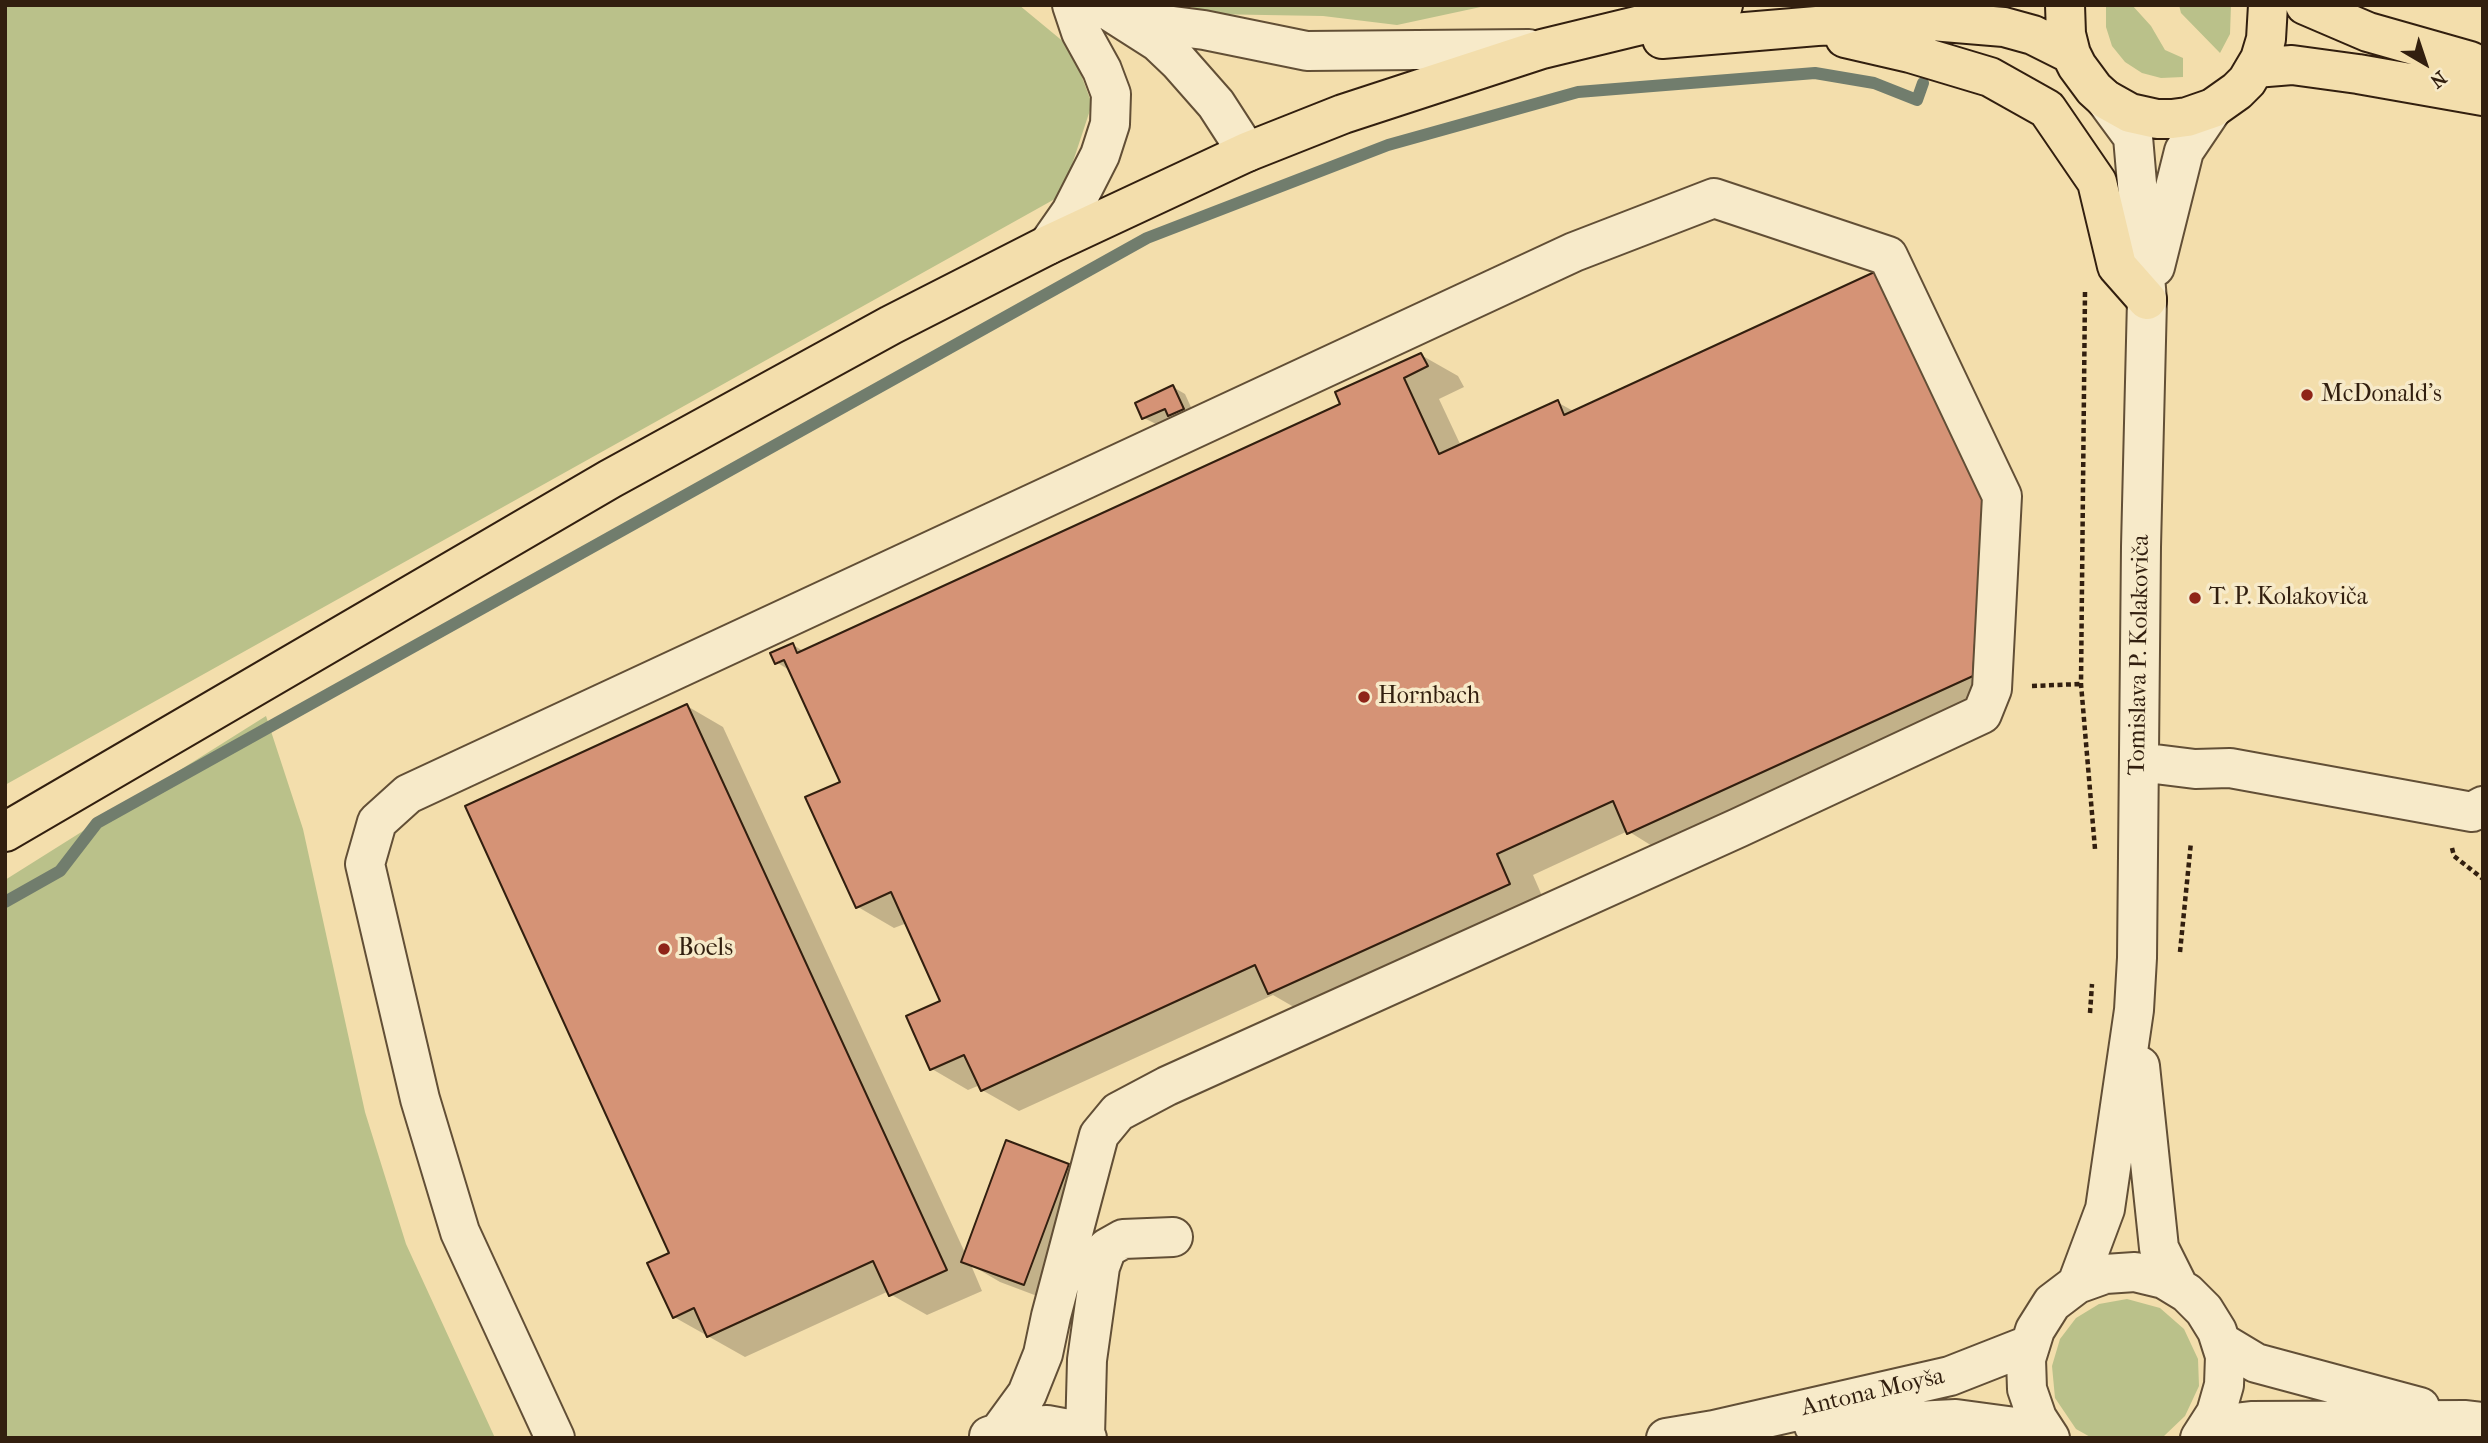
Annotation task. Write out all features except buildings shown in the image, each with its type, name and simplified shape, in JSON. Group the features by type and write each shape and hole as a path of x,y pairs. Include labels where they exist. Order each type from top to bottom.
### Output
{"main road":[{"path":"5,832 610,479 891,325 1048,245 1247,152 1343,114 1542,49 1723,5"},
{"path":"2066,5 2066,34 2071,54 2085,78 2105,99 2130,113 2157,119 2187,117 2213,108 2237,91 2255,68 2266,39 2268,5"},
{"path":"2305,5 2368,32 2470,61 2483,69"},
{"path":"1542,49 1817,26 1932,21 2004,27 2033,35 2071,54"},
{"path":"1817,26 1853,41 1910,52 1990,76 2047,109 2097,183 2118,265 2147,300"},
{"path":"2255,68 2292,65 2483,96"}],"street":[{"path":"1048,245 1071,212 1100,155 1110,124 1111,94 1102,70 1081,32 1072,5"},
{"path":"1113,13 1307,51 1542,49"},
{"path":"1113,13 1158,42 1179,62 1216,104 1247,152"},
{"name":"Tomislava P. Kolakoviča","path":"2077,1284 2105,1209 2134,1010 2147,300 2133,137 2105,99"},
{"name":"Tomislava P. Kolakoviča","path":"2147,300 2184,151 2213,108"},
{"path":"555,1438 460,1232 420,1099 365,864 377,822 408,794 1574,252 1714,198 1888,256 2003,496 1992,689 1982,713 1833,784 1167,1086 1118,1112 1099,1135 1043,1354 1027,1394 993,1435"},
{"path":"2139,762 2195,769 2230,768 2472,812 2483,806"},
{"name":"Tomislava P. Kolakoviča","path":"2134,1010 2159,1248 2178,1286"},
{"path":"993,1435 1014,1427 1047,1425 1086,1437 1087,1360 1100,1267 1107,1248 1123,1239 1173,1237"},
{"path":"2048,1434 2026,1390 2026,1359 2035,1330 2047,1310 2077,1284 2105,1274 2135,1272 2164,1279 2188,1293 2204,1310 2221,1342 2225,1356 2224,1385 2221,1399 2205,1432"},
{"path":"2221,1342 2256,1363 2474,1421"},
{"name":"Antona Moyša","path":"1666,1438 1714,1430 1950,1376 2029,1345"},
{"name":"Antona Moyša","path":"1714,1430 1956,1419 2048,1434"},
{"path":"2205,1432 2251,1421 2474,1421"}],"path":[{"path":"2085,288 2081,684 2096,856"},
{"path":"2032,686 2081,684"},
{"path":"2179,963 2191,842"},
{"path":"2090,1018 2093,977"}],"green space":[{"path":"5,5 1019,5 1071,48 1092,104 1062,195 5,785"},
{"path":"1187,5 1490,5 1397,25 1323,16 1207,14"},
{"path":"2106,5 2132,5 2151,26 2165,50 2183,58 2183,77 2161,78 2142,73 2125,62 2112,46 2106,27"},
{"path":"2179,5 2231,5 2230,34 2220,53 2181,13"},
{"path":"266,716 303,829 365,1112 406,1244 495,1438 5,1438 5,880"},
{"path":"2127,1299 2160,1308 2184,1329 2198,1359 2199,1386 2185,1416 2164,1436 2092,1438 2076,1429 2055,1398 2052,1366 2060,1339 2076,1318 2099,1304"}],"waterway":[{"path":"5,902 60,871 97,823 1147,238 1388,145 1578,92 1815,73 1874,83 1917,100 1923,83"}],"place":[{"name":"McDonald's","path":"2307,395"},
{"name":"T. P. Kolakoviča","path":"2195,598"},
{"name":"Hornbach","path":"1364,697"},
{"name":"Boels","path":"664,949"}]}
